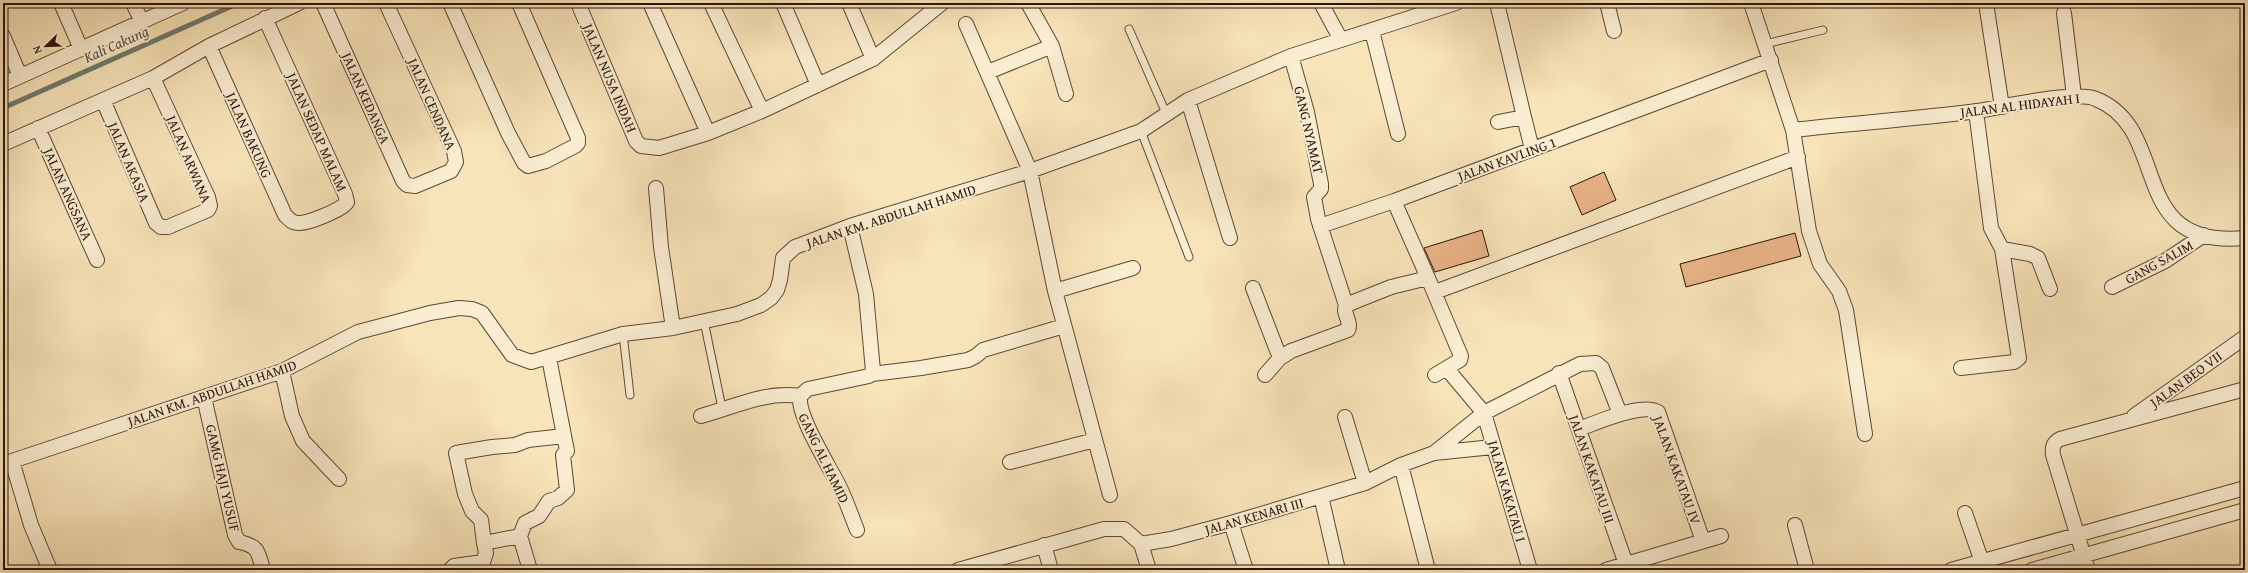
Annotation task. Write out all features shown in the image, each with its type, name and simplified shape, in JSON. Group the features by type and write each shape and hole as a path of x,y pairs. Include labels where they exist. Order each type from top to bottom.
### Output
{"street":[{"path":"61,3 81,49"},
{"path":"133,3 142,22"},
{"path":"3,84 183,3"},
{"path":"3,144 153,78 209,46 268,24 299,3"},
{"name":"JALAN KEDANGA","path":"323,3 403,181 407,185 416,186"},
{"name":"JALAN CENDANA","path":"386,3 454,151 456,162 451,171 416,186"},
{"path":"450,3 508,133 524,163 528,166 546,161 578,143 578,138 518,3"},
{"name":"JALAN NUSA INDAH","path":"578,3 636,141 642,146 659,148 708,133"},
{"path":"650,3 708,133 762,111 873,59 942,3"},
{"path":"711,3 762,111"},
{"path":"783,3 818,85"},
{"path":"849,3 873,59"},
{"path":"1028,3 1052,46 1066,94"},
{"path":"1322,3 1342,40"},
{"name":"JALAN KM. ABDULLAH HAMID","path":"8,463 282,371 358,332 403,319 459,308 472,309 482,314 512,355 531,362 549,358 623,334 673,328 737,314 761,305 777,290 783,258 795,247 850,226 1030,171 1141,131 1166,113 1188,100 1291,56 1372,31 1439,5 1456,3"},
{"path":"1497,3 1532,150"},
{"path":"1607,3 1614,31"},
{"path":"1751,3 1794,130 1809,231 1820,264 1839,292 1846,310 1865,434"},
{"path":"1986,3 2002,107"},
{"path":"2064,13 2074,96"},
{"name":"JALAN SEDAP MALAM","path":"268,24 347,199 343,208 302,223 293,222"},
{"path":"966,24 1030,171 1055,291 1110,495"},
{"path":"1372,31 1398,134"},
{"path":"3,36 20,76"},
{"name":"JALAN BAKUNG","path":"209,46 285,215 293,222"},
{"path":"988,72 1052,46"},
{"name":"GANG NYAMAT","path":"1291,56 1306,112 1321,184 1321,189 1314,197 1320,226"},
{"name":"JALAN KAVLING 1","path":"1320,226 1394,201 1771,60"},
{"name":"JALAN ARWANA","path":"153,78 210,206 208,210 168,227 161,228 156,223"},
{"name":"JALAN AL HIDAYAH I","path":"1794,130 1976,111 2074,96 2095,98 2115,109 2124,118 2137,140 2164,208 2174,221 2191,231 2204,235 2228,239 2245,238"},
{"name":"JALAN AKASIA","path":"103,100 156,223"},
{"path":"1188,100 1230,238"},
{"path":"1961,368 2014,362 2019,358 2002,249 1991,228 1976,111"},
{"path":"1498,122 1524,117"},
{"name":"JALAN ANGSANA","path":"38,128 97,260"},
{"path":"1435,292 1798,157"},
{"path":"656,188 661,247 673,328"},
{"path":"1394,201 1460,350 1460,360 1441,372 1484,413 1559,373 1580,364 1596,363 1602,368 1620,414"},
{"path":"850,226 866,294 873,367 872,374"},
{"path":"1265,375 1275,366 1280,358 1291,351 1348,330 1349,325 1345,310 1346,305 1320,226"},
{"name":"GANG SALIM","path":"2112,287 2165,261 2204,235"},
{"path":"2002,249 2030,254 2038,258 2050,289"},
{"path":"1055,291 1133,268"},
{"path":"1346,305 1391,287 1428,278"},
{"path":"1253,288 1280,358"},
{"name":"GANG AL HAMID","path":"857,530 842,492 805,420 800,407 800,396 808,389 872,374 891,373 968,360 983,350 1064,326"},
{"name":"JALAN BEO VII","path":"2128,421 2245,337"},
{"path":"530,570 520,536 525,524 539,516 549,501 558,498 567,490 563,455 567,451 549,358"},
{"path":"282,371 292,416 303,442 339,479"},
{"name":"JALAN KAKATAU III","path":"1559,373 1626,564"},
{"path":"2088,570 2053,455 2053,445 2060,439 2245,389"},
{"path":"701,416 722,408 782,393 800,396"},
{"name":"GAMG HAJI YUSUF","path":"204,397 235,535 239,542 253,545 256,548 263,570"},
{"name":"JALAN KAKATAU IV","path":"1579,429 1620,414 1650,409 1658,412 1703,541"},
{"name":"JALAN KAKATAU I","path":"1484,413 1530,570"},
{"name":"JALAN KENARI III","path":"1434,453 1484,413"},
{"path":"1345,417 1366,483"},
{"path":"450,570 454,566 483,562 486,553 481,520 472,511 465,494 456,453 515,445 528,440 564,436"},
{"path":"1010,462 1095,440"},
{"name":"JALAN KENARI III","path":"1141,544 1171,539 1231,523 1366,483 1401,465 1434,453 1493,447"},
{"path":"8,463 31,525 50,570"},
{"path":"1401,465 1428,570"},
{"path":"1951,570 2245,488"},
{"path":"1321,496 1338,570"},
{"path":"2032,570 2245,510"},
{"path":"1965,513 1982,562"},
{"path":"1231,523 1246,570"},
{"path":"1795,525 1807,570"},
{"path":"960,570 1044,545 1110,529 1124,529 1141,544 1149,570"},
{"path":"484,543 520,536"},
{"path":"1606,570 1721,536"},
{"path":"1044,545 1051,570"}],"lane":[{"path":"1129,29 1166,113"},
{"path":"1765,44 1823,30"},
{"path":"1141,131 1189,257"},
{"path":"704,321 722,408"},
{"path":"623,334 630,395"}],"building":[{"path":"1604,172 1616,200 1582,215 1570,187"},
{"path":"1482,230 1489,256 1435,272 1424,248"},
{"path":"1795,233 1801,256 1686,287 1680,264"}],"waterway":[{"name":"Kali Cakung","path":"3,108 239,3"}]}
